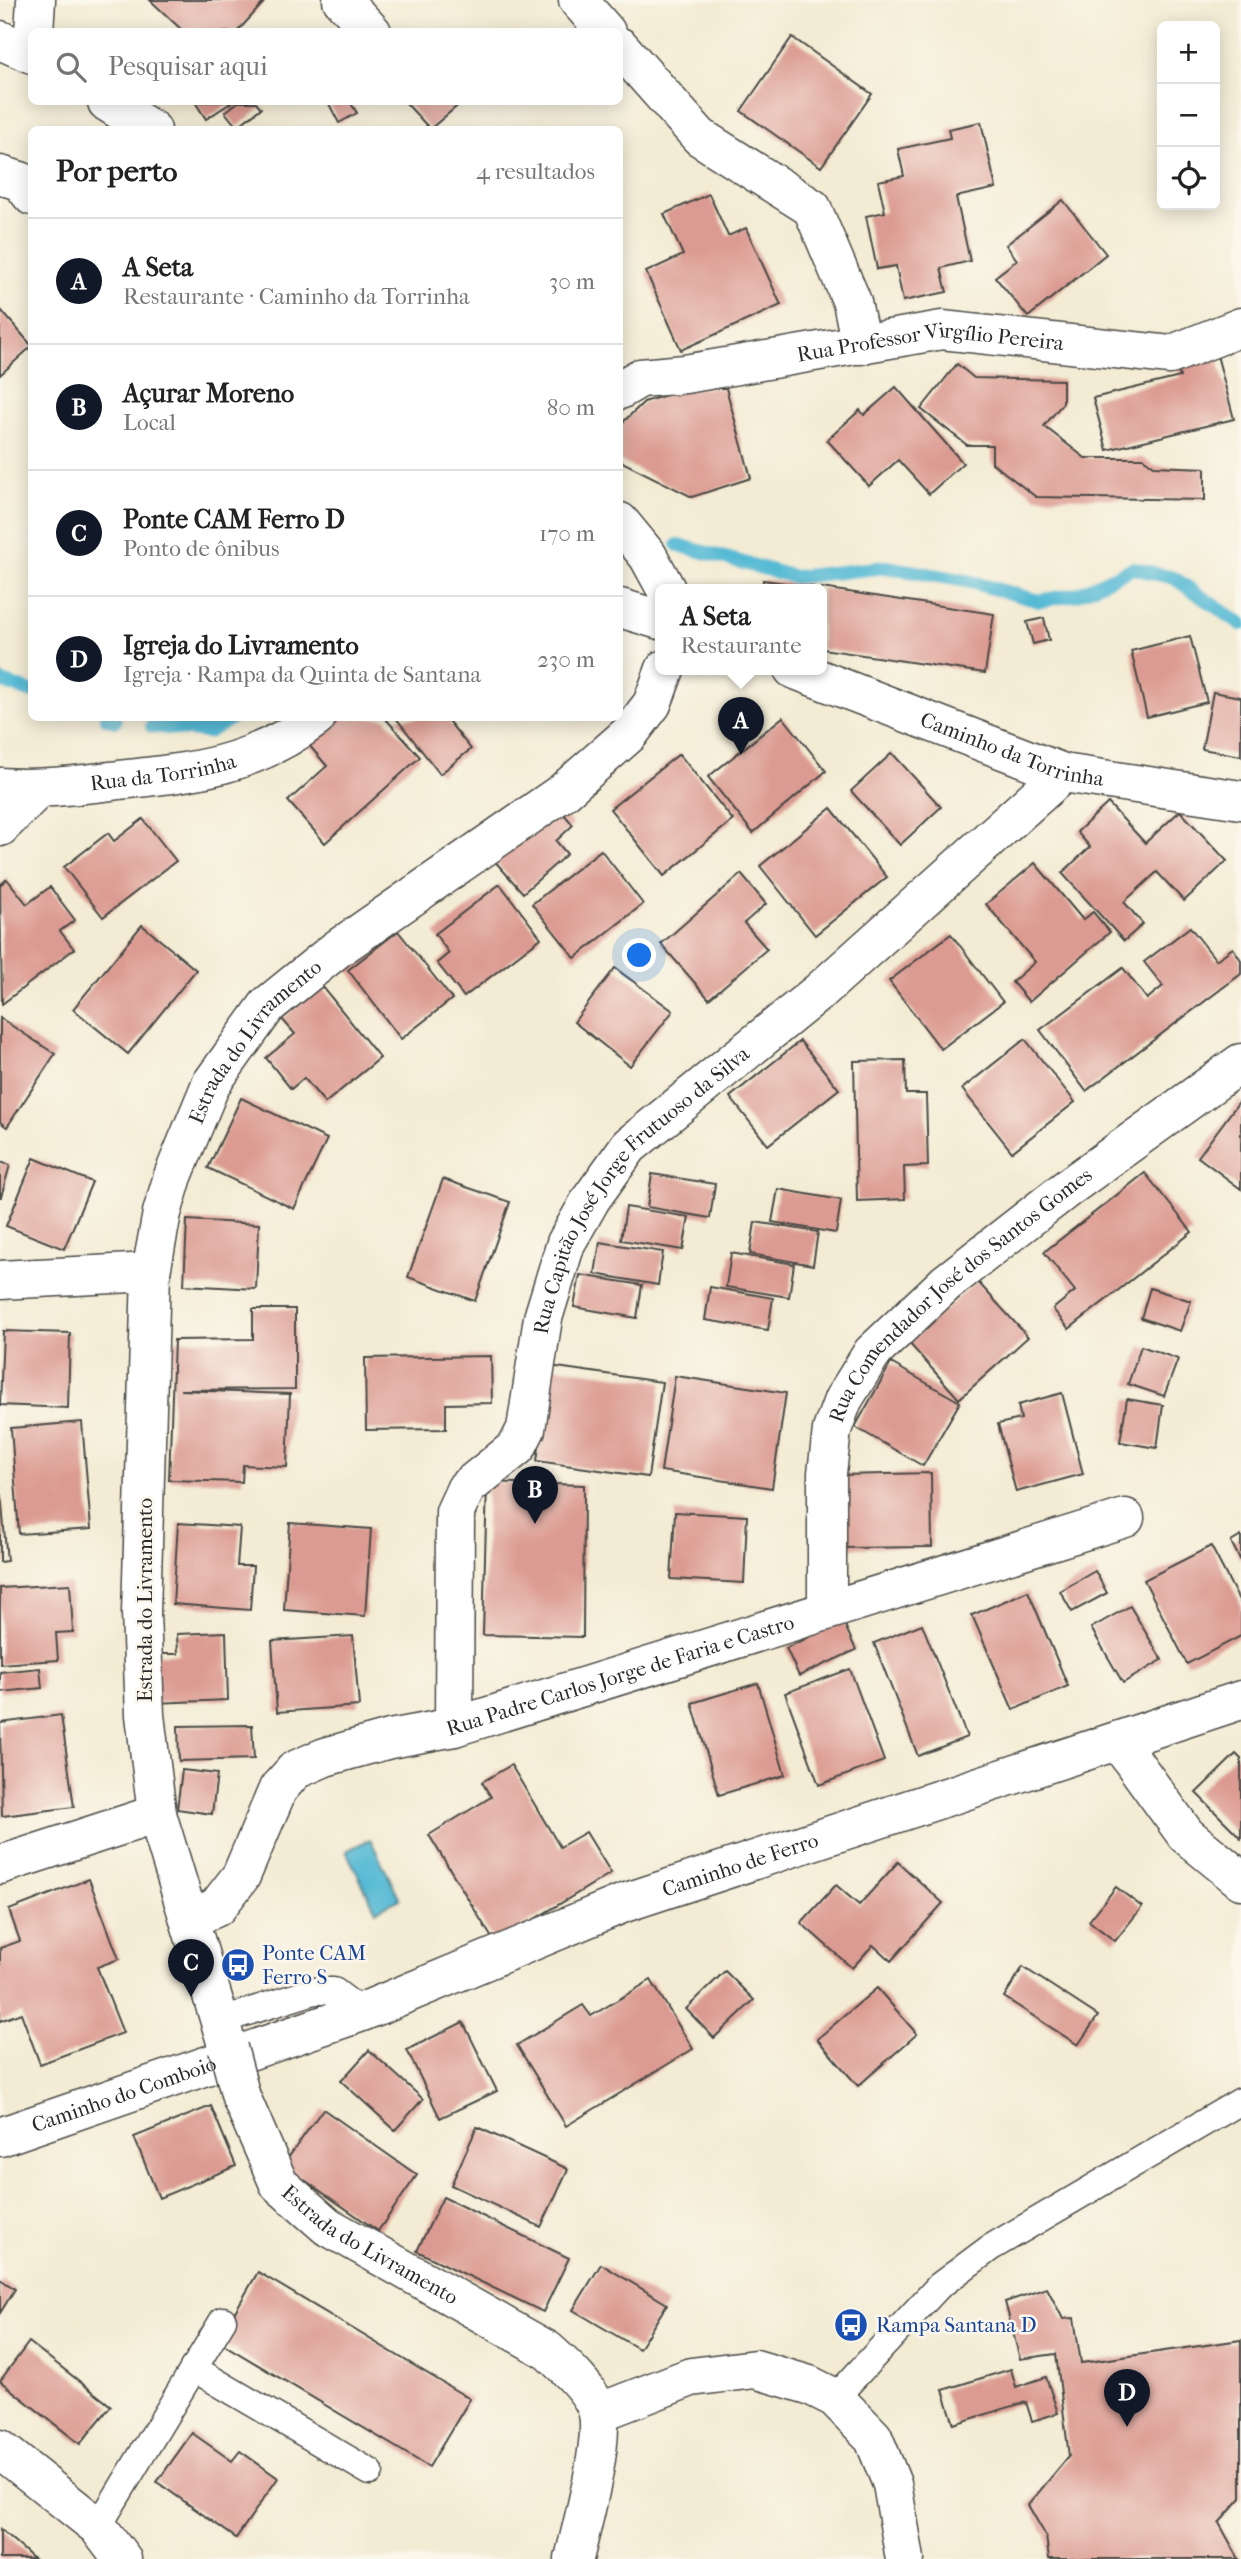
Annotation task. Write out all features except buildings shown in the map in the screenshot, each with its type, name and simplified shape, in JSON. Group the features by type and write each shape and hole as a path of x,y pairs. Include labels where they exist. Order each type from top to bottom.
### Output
{"street":[{"path":"34,28 37,0"},
{"path":"342,0 368,28"},
{"path":"578,0 602,28"},
{"path":"0,40 28,52"},
{"path":"623,50 700,137 813,208 852,302 861,345"},
{"path":"112,105 146,126"},
{"path":"0,175 20,181 28,191"},
{"name":"Rua Professor Virgílio Pereira","path":"623,388 640,378 942,330 1170,355 1241,327"},
{"path":"623,526 648,556 663,584"},
{"path":"623,609 655,618"},
{"name":"Estrada do Livramento","path":"598,2413 573,2373 547,2350 327,2226 302,2207 279,2184 241,2097 233,2041 157,1814 145,1715 141,1614 151,1272 162,1213 173,1176 211,1084 268,1005 337,949 563,792 629,734 652,704 663,675"},
{"name":"Caminho da Torrinha","path":"809,675 1063,773 1241,800"},
{"name":"Rua da Torrinha","path":"0,787 37,790 202,771 245,759 287,740 312,721"},
{"name":"Rua Capitão José Jorge Frutuoso da Silva","path":"454,1727 454,1512 467,1488 517,1447 526,1429 543,1318 566,1242 591,1199 629,1146 820,990 1063,773"},
{"path":"0,827 37,790"},
{"name":"Rua Comendador José dos Santos Gomes","path":"827,1608 827,1473 832,1430 843,1400 872,1353 946,1283 1069,1187 1241,1063"},
{"path":"0,1280 151,1272"},
{"name":"Rua Padre Carlos Jorge de Faria e Castro","path":"190,1919 218,1907 241,1876 278,1789 295,1770 325,1757 454,1727 827,1608 1125,1518"},
{"name":"Caminho de Ferro","path":"233,2041 362,2012 624,1903 1241,1700"},
{"path":"1118,1741 1186,1835 1241,1880"},
{"path":"0,1864 157,1814"},
{"name":"Caminho do Comboio","path":"0,2137 233,2041"},
{"path":"575,2559 595,2462 598,2413 691,2377 755,2369 808,2385 835,2398 873,2437 892,2484 905,2559"},
{"path":"0,2449 98,2527 122,2559"}],"lane":[{"path":"835,2398 939,2286 990,2248 1241,2101"},
{"path":"98,2527 223,2320"},
{"path":"193,2368 370,2472"}],"water":[{"path":"370,1839 400,1899 376,1911 346,1851"}],"waterway":[{"path":"678,545 795,577 886,567 967,581 1039,601 1077,594 1133,568 1174,578 1241,624"},
{"path":"0,681 28,691"},
{"path":"152,726 208,732 227,721"}],"place":[{"name":"A Seta","path":"741,755"},
{"name":"Açurar Moreno","path":"535,1524"},
{"name":"Ponte CAM Ferro S","path":"238,1965"},
{"name":"Ponte CAM Ferro D","path":"191,1997"},
{"name":"Rampa Santana D","path":"851,2325"},
{"name":"Igreja do Livramento","path":"1127,2427"}]}
